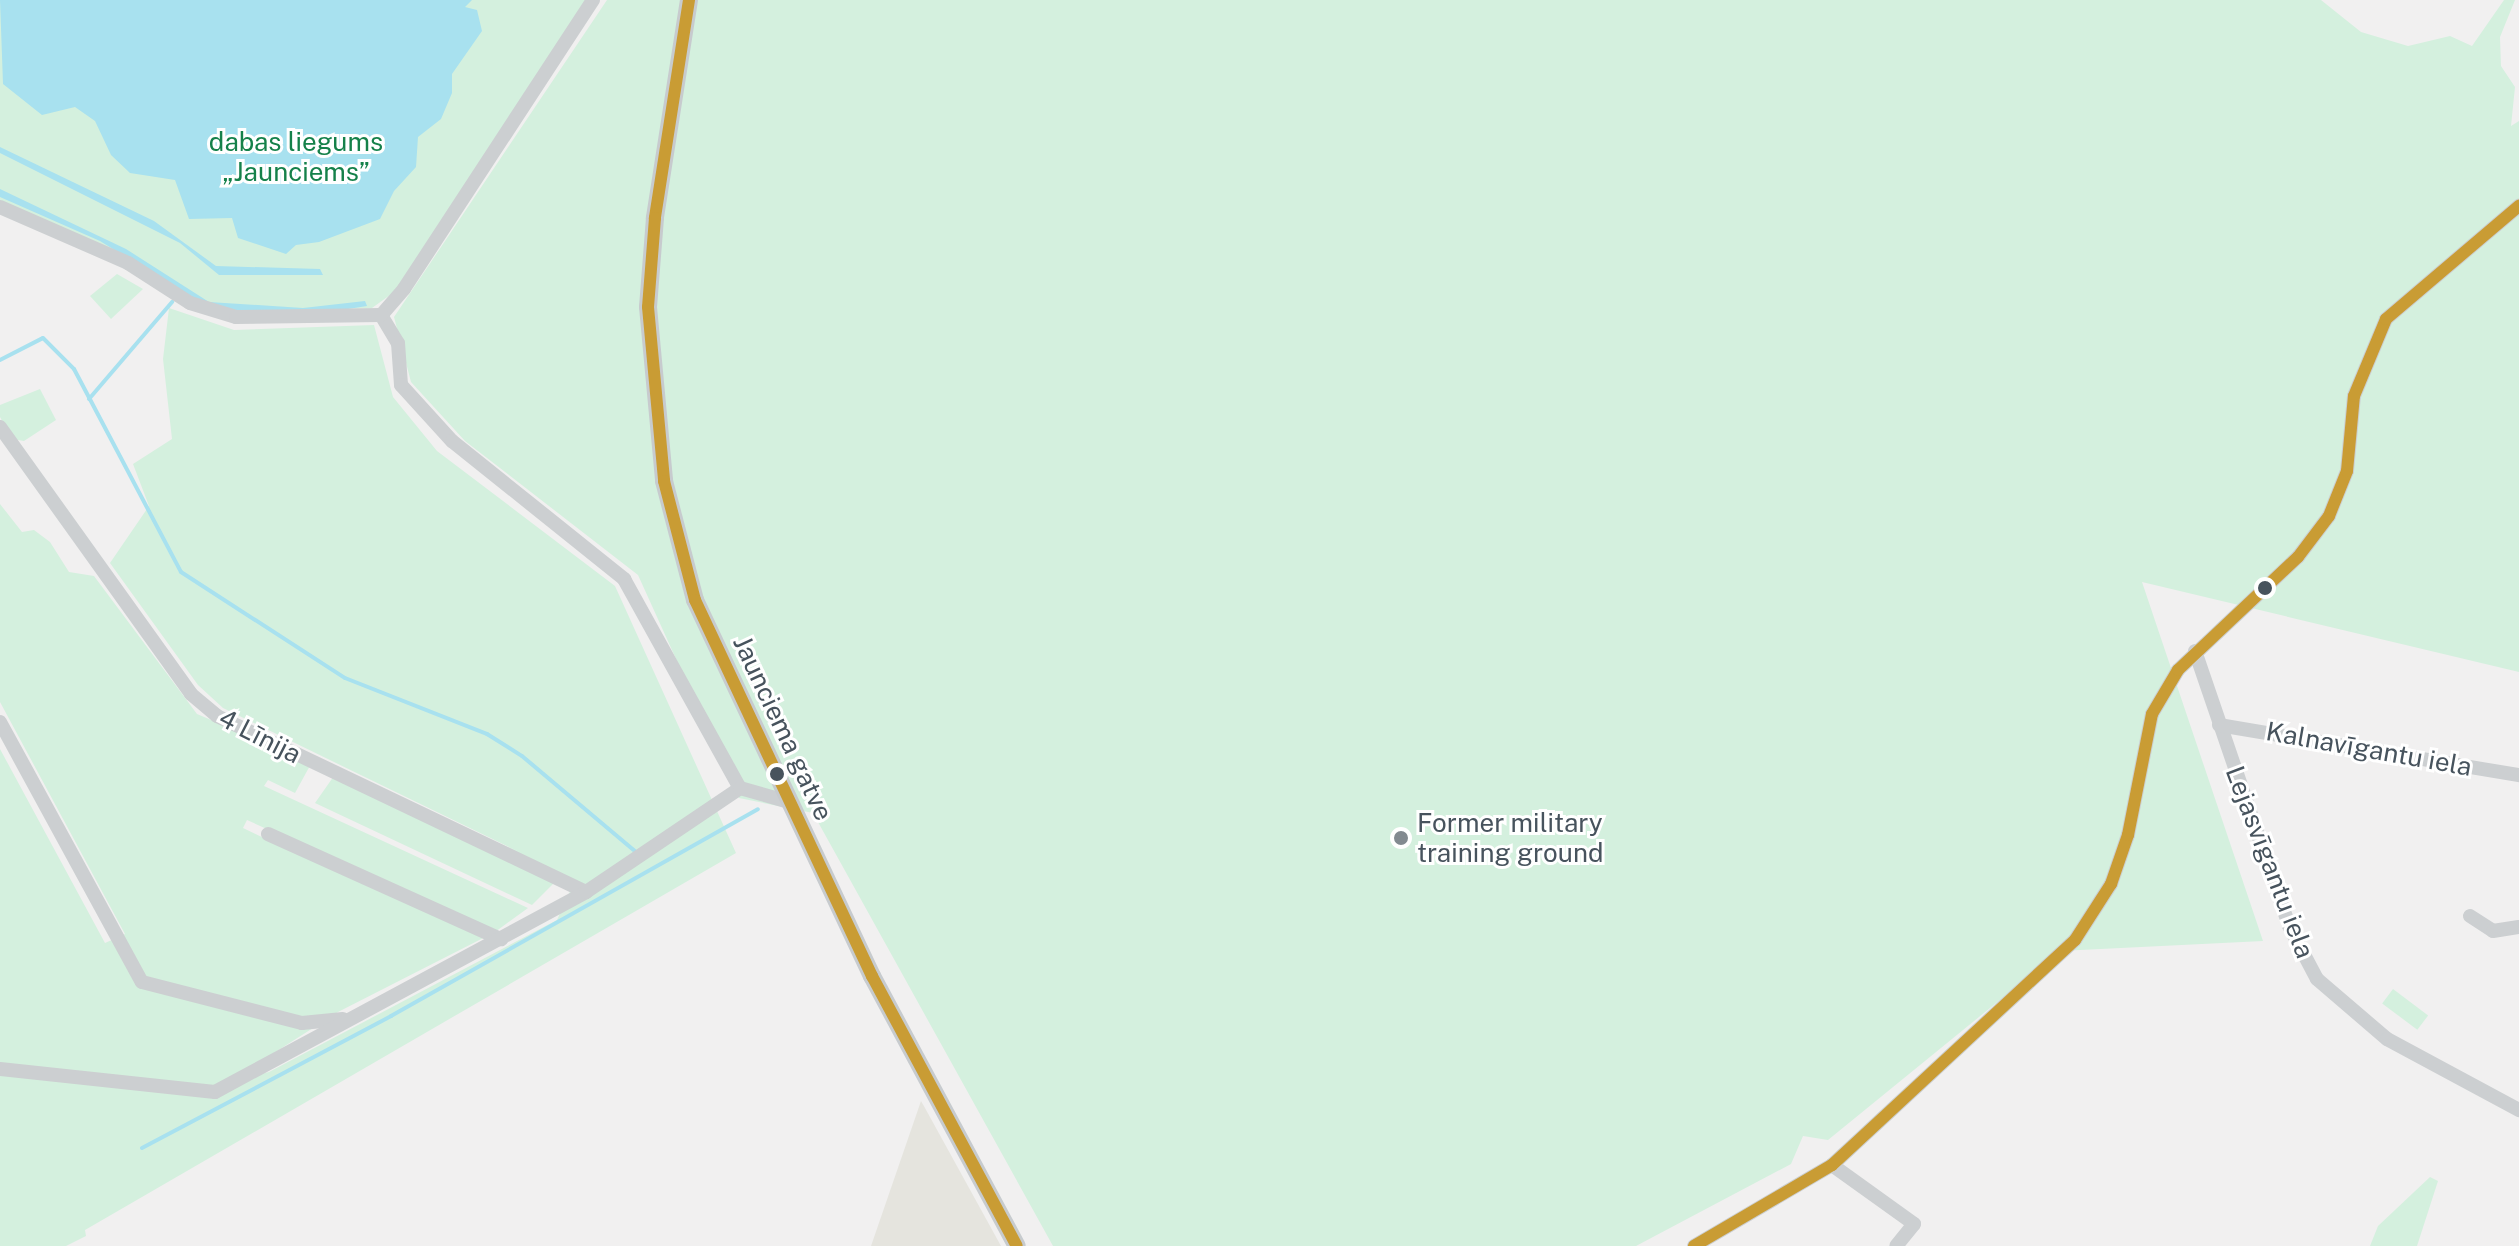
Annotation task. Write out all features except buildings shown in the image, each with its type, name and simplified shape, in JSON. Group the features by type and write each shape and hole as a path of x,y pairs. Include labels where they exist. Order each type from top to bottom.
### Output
{"main road":[{"name":"Jaunciema gatve","path":"689,0 655,218 648,307 653,396 664,481 695,600 789,802 929,1088 1017,1246"}],"street":[{"path":"0,207 128,263 190,303 236,317 381,315 404,289 593,0"},
{"path":"1694,1246 1832,1165 2041,974 2095,915 2128,835 2152,714 2178,670 2298,557 2329,516 2347,471 2354,396 2386,319 2519,206"},
{"path":"381,315 398,343 401,385 452,441 624,579 740,788 789,802"},
{"name":"4 Līnija","path":"0,427 191,694 217,716 586,892"},
{"name":"Lejasvīgantu iela","path":"2195,651 2289,926 2317,979 2387,1039 2519,1110"},
{"path":"0,722 142,982 302,1023 351,1018"},
{"name":"Kalnavīgantu iela","path":"2219,725 2519,775"},
{"path":"0,1069 215,1092 586,892 740,788"},
{"path":"268,834 501,939"},
{"path":"2470,916 2493,931 2519,927"},
{"path":"1832,1165 1914,1224 1896,1246"}],"shaded area":[{"path":"921,1101 925,1108 1001,1246 871,1246"}],"green space":[{"name":"dabas liegums „Jaunciems”","path":"0,0 592,0 397,290 372,308 226,313 0,205"},
{"path":"607,0 2321,0 2361,32 2408,46 2450,36 2472,46 2504,0 2515,0 2500,37 2501,66 2515,87 2511,126 2519,121 2519,672 2142,582 2263,941 2060,951 1828,1140 1803,1136 1791,1164 1636,1246 1053,1246 813,813 739,798 638,575 465,441 411,382 394,317"},
{"path":"117,274 143,289 111,319 90,296"},
{"path":"169,308 234,330 374,325 393,397 437,451 615,586 736,853 85,1230 86,1236 66,1246 0,1246 0,749 105,943 125,934 0,702 0,504 22,532 34,530 50,542 69,572 94,576 197,714 312,762 295,793 268,780 264,786 528,908 495,932 338,1012 230,1081 269,1072 557,920 571,889 556,881 532,905 315,803 336,773 519,852 223,708 198,685 110,563 149,506 133,464 172,439 163,359","holes":["247,820 364,873 276,844 243,828"]},
{"path":"40,389 56,420 24,441 12,439 0,417 0,405"},
{"path":"2393,989 2428,1015 2417,1030 2382,1003"},
{"path":"2430,1177 2438,1181 2417,1246 2370,1246 2378,1226"}],"water":[{"path":"0,0 472,0 465,7 477,10 482,31 452,74 452,93 441,119 418,137 416,167 394,191 380,219 319,242 296,245 286,254 238,238 232,218 189,219 175,180 130,173 111,155 95,121 75,107 42,115 3,84"},
{"path":"0,147 154,221 216,266 320,269 323,275 219,275 180,243 0,153"},
{"path":"0,189 126,249 209,302 303,308 365,301 367,306 234,311 194,299 100,241 0,197"}],"waterway":[{"path":"89,399 172,302"},
{"path":"0,360 43,338 74,369 181,572 345,678 487,734 522,756 636,852"},
{"path":"142,1148 391,1016 758,809"}],"transit line":[{"path":"689,0 655,218 648,307 664,481 695,600 872,976 1017,1246"},
{"path":"1694,1246 1832,1165 2075,940 2111,884 2128,835 2152,714 2178,670 2298,557 2329,516 2347,471 2354,396 2386,319 2519,206"}],"place":[{"name":"Former military training ground","path":"1401,838"}]}
